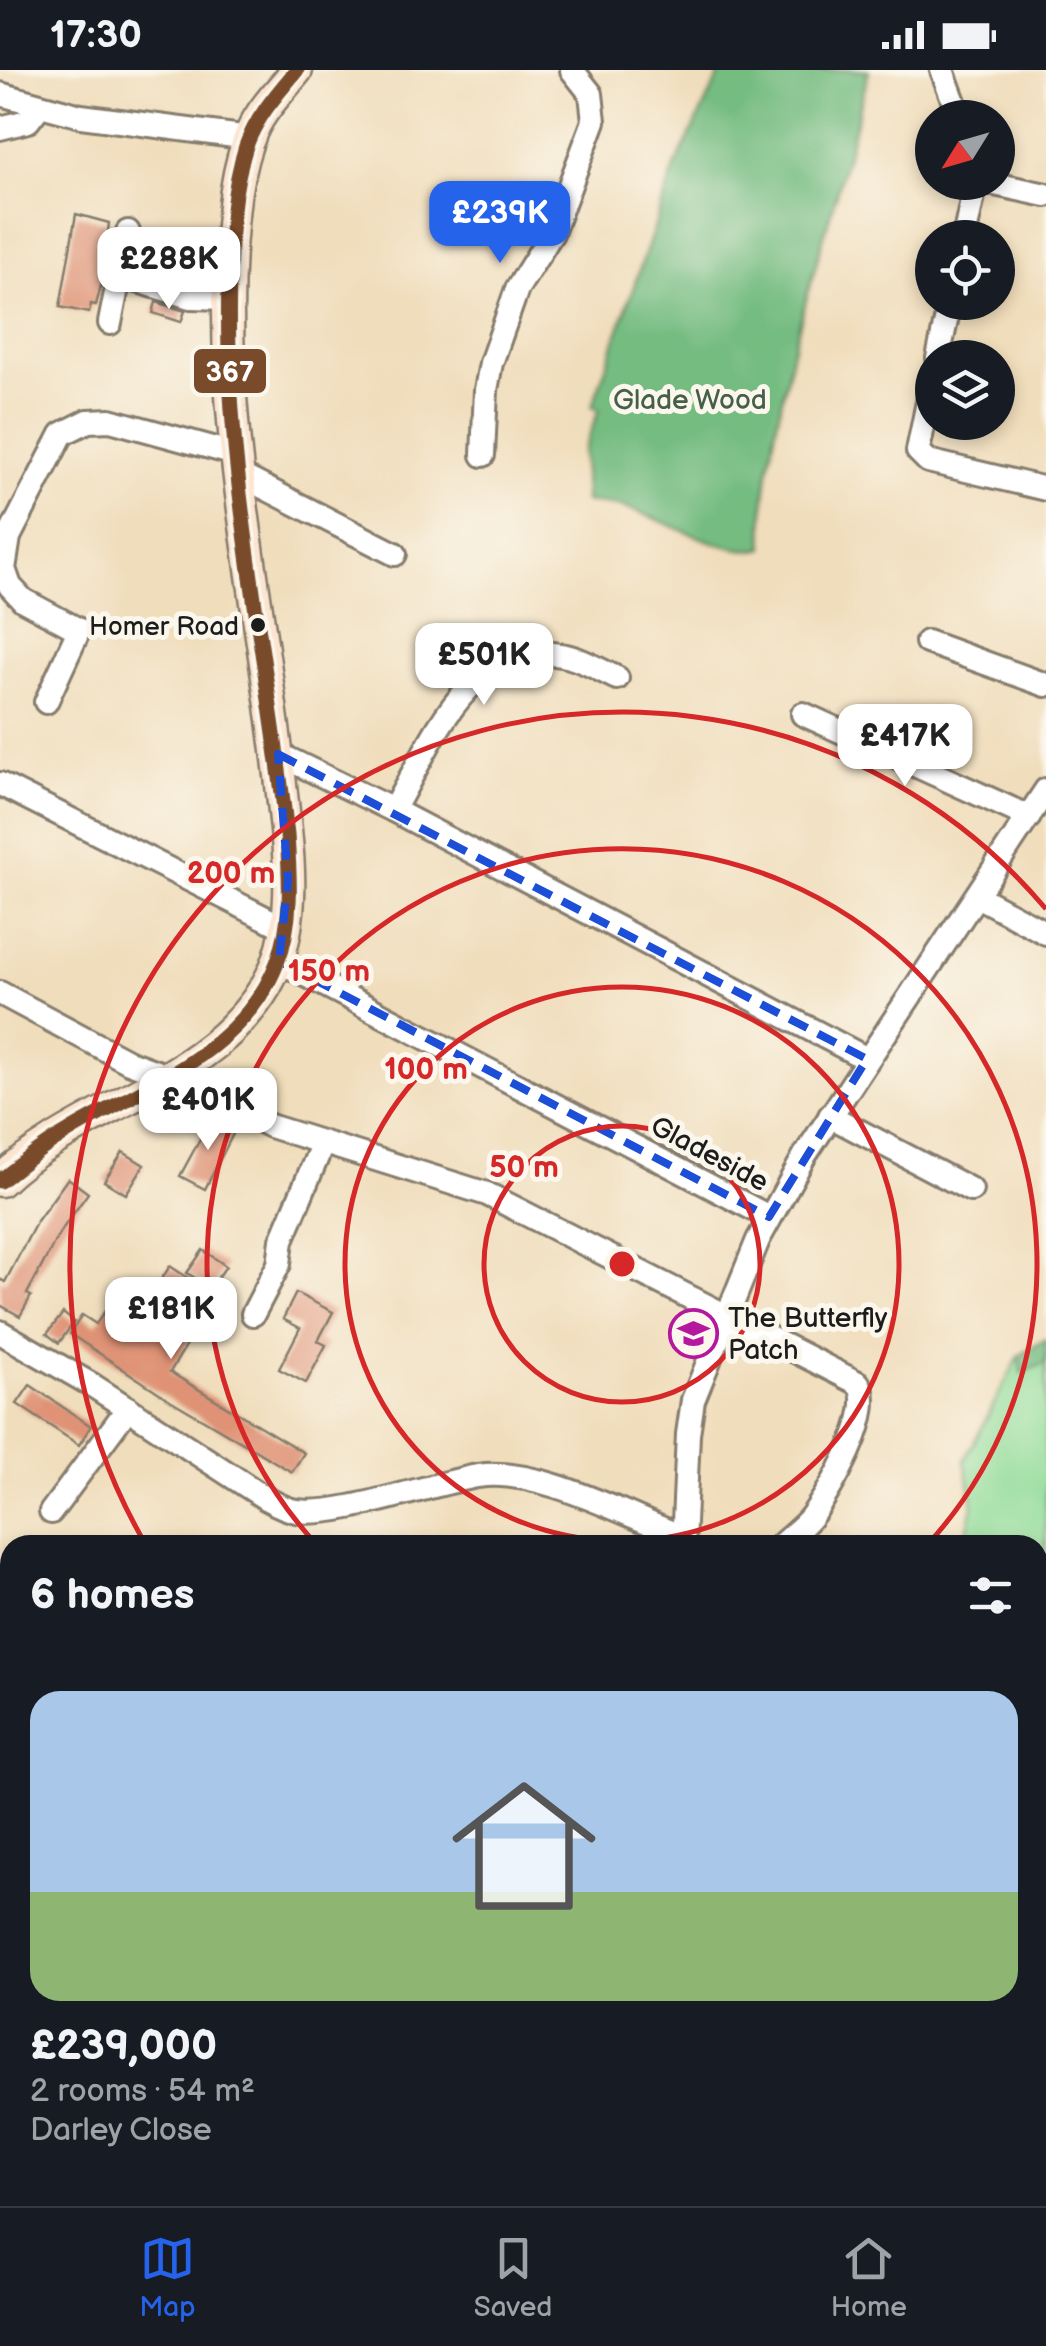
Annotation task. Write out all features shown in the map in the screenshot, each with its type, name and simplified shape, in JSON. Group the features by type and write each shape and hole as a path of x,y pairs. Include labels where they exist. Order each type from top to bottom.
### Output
{"street":[{"path":"0,1181 38,1150 196,1060 254,1003 279,960 286,928 287,847 278,754 236,464 228,298 235,195 250,138 258,120 298,70"},
{"path":"484,455 491,363 516,290 552,233 594,121 591,94 572,70"},
{"path":"942,70 953,100"},
{"path":"0,94 106,120 250,138"},
{"path":"0,128 28,121 39,106"},
{"path":"1015,188 1046,195"},
{"path":"110,323 128,232"},
{"path":"122,276 190,297 228,298"},
{"path":"46,702 79,630 15,594 6,578 4,562 9,537 58,438 73,427 102,419 236,464 395,554"},
{"path":"920,440 918,451 928,461 1046,489"},
{"path":"927,642 1046,685"},
{"path":"393,810 456,702 474,680 492,667 516,659 561,654 617,678"},
{"path":"803,714 1029,817"},
{"path":"278,754 393,810 867,1059"},
{"path":"0,784 286,928"},
{"name":"Gladeside","path":"279,960 769,1217 830,1116 1046,790"},
{"path":"977,896 1046,933"},
{"path":"0,993 130,1062 197,1088 270,1126 487,1194 854,1380 864,1391 864,1410 854,1441 810,1517 791,1535"},
{"path":"830,1116 971,1190"},
{"path":"253,1314 279,1264 282,1240 322,1145"},
{"path":"683,1535 689,1416 696,1389 769,1217"},
{"path":"0,1332 290,1510 334,1508 469,1477 510,1474 545,1483 669,1535"},
{"path":"51,1512 128,1408"}],"highlighted area":[{"path":"278,754 867,1059 769,1217 279,961 288,880"}],"green space":[{"name":"Glade Wood","path":"722,70 869,70 781,404 765,493 764,548 749,550 714,543 626,508 585,502 583,452 599,410 592,407 677,162"},
{"path":"1046,1339 1046,1363 1021,1373 1019,1356"},
{"path":"1046,1347 1046,1535 966,1535 973,1505 965,1460 1018,1358"}],"building":[{"path":"76,214 109,223 102,282 96,305 91,304 89,313 60,307"},
{"path":"160,258 189,265 185,280 157,271"},
{"path":"156,302 185,311 181,322 153,313"},
{"path":"212,1117 235,1130 205,1189 180,1176"},
{"path":"123,1152 144,1165 126,1194 104,1181"},
{"path":"68,1178 88,1193 59,1234 27,1294 31,1296 20,1316 0,1305 0,1279 5,1282 37,1221"},
{"path":"203,1250 226,1266 211,1288 187,1273"},
{"path":"170,1266 194,1282 166,1323 190,1339 170,1372 304,1453 292,1472 170,1400 70,1334 82,1315 96,1324 117,1294 142,1309"},
{"path":"296,1293 333,1312 318,1341 326,1345 306,1383 279,1369 300,1328 283,1319"},
{"path":"63,1313 74,1322 59,1343 47,1334"},
{"path":"30,1385 91,1426 79,1445 17,1404"}],"transit line":[{"name":"367","path":"0,1181 59,1137 158,1082 216,1044 241,1021 261,994 282,948 289,900 287,835 239,490 229,351 229,281 235,196 246,146 262,115 297,70"}],"place":[{"name":"Homer Road","path":"258,625"},
{"name":"The Butterfly Patch","path":"693,1333"}]}
